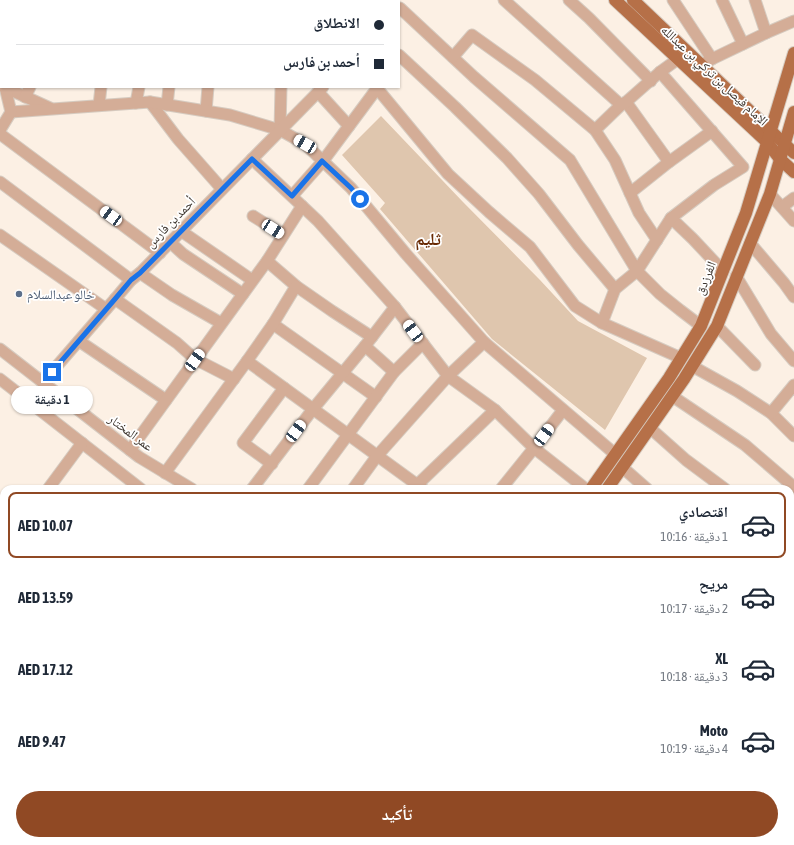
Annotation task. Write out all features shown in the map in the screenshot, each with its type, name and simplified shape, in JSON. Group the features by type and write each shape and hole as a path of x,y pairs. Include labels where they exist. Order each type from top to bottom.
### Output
{"main road":[{"name":"الإمام فيصل بن تركي بن عبدالله","path":"615,0 767,142 780,159 794,172"},
{"name":"الإمام فيصل بن تركي بن عبدالله","path":"632,0 707,62 771,130 794,152"},
{"name":"الفرزدق","path":"594,485 669,378 701,326 746,213 794,53"},
{"path":"611,485 692,366 716,326 770,194 794,112"}],"street":[{"path":"504,0 623,104 669,162"},
{"path":"569,0 589,18 651,81"},
{"path":"673,0 707,62 794,21"},
{"path":"722,0 743,44"},
{"path":"755,0 766,33"},
{"path":"402,5 452,57 570,160 637,271 660,294 701,326"},
{"path":"452,57 472,35 535,80 595,130 615,160 639,213 657,240"},
{"path":"400,57 455,107 507,158 539,194 578,245 615,289"},
{"path":"595,130 660,72 678,59"},
{"path":"602,323 615,289 637,271 671,218 714,186 743,167 660,72"},
{"path":"0,130 11,112 4,88"},
{"path":"9,88 27,92 51,109"},
{"path":"99,105 100,88"},
{"path":"136,103 139,88"},
{"path":"167,104 169,88"},
{"path":"206,111 208,88"},
{"path":"280,130 281,88"},
{"path":"292,196 322,161 376,88"},
{"path":"378,88 448,174 530,247 575,306 602,323 681,358"},
{"path":"320,90 349,126"},
{"name":"أحمد بن فارس","path":"42,382 135,277 320,90"},
{"path":"150,102 178,139 222,189"},
{"path":"11,112 150,102 230,115 280,130 305,144 351,188 406,254 484,342 615,454"},
{"path":"630,194 669,162 712,131"},
{"path":"0,134 160,253"},
{"path":"252,159 318,222 395,307 448,376 494,410 534,448 581,485"},
{"path":"0,182 135,277 172,295 221,323"},
{"path":"770,194 794,221"},
{"path":"782,207 794,198"},
{"path":"130,450 267,260 302,206"},
{"path":"253,216 283,235"},
{"path":"671,218 723,271"},
{"path":"181,231 252,280"},
{"path":"1,238 106,309"},
{"path":"170,242 183,254 242,294"},
{"path":"750,243 794,297"},
{"path":"267,260 296,286 332,311 369,341 394,372"},
{"path":"736,276 771,334 794,361"},
{"path":"165,473 273,324 296,286"},
{"path":"115,299 178,343 195,360 234,379"},
{"path":"255,485 313,409 395,307"},
{"path":"273,324 376,397"},
{"path":"716,326 755,365"},
{"path":"79,341 166,400"},
{"path":"356,485 377,456 448,376 484,342"},
{"path":"311,485 394,372 422,343"},
{"name":"عمر المختار","path":"0,349 139,457 185,485"},
{"path":"247,361 417,485"},
{"path":"692,366 770,413 794,436"},
{"path":"0,379 135,485"},
{"path":"770,413 794,385"},
{"path":"272,464 243,443 284,388"},
{"path":"672,396 745,445 792,485"},
{"path":"422,485 494,410"},
{"path":"505,485 562,410"},
{"path":"650,428 686,460 720,485"},
{"path":"51,485 82,443"},
{"path":"622,467 642,485"}],"shaded area":[{"path":"381,116 578,321 647,358 605,430 492,339 380,209 385,203 342,155"}],"place":[{"name":"خالو عبدالسلام","path":"19,294"}],"district":[{"name":"ثليم","path":"428,239"}],"route":[{"path":"52,372 131,280 140,273 252,159 292,196 322,161 351,188 360,199"}]}
